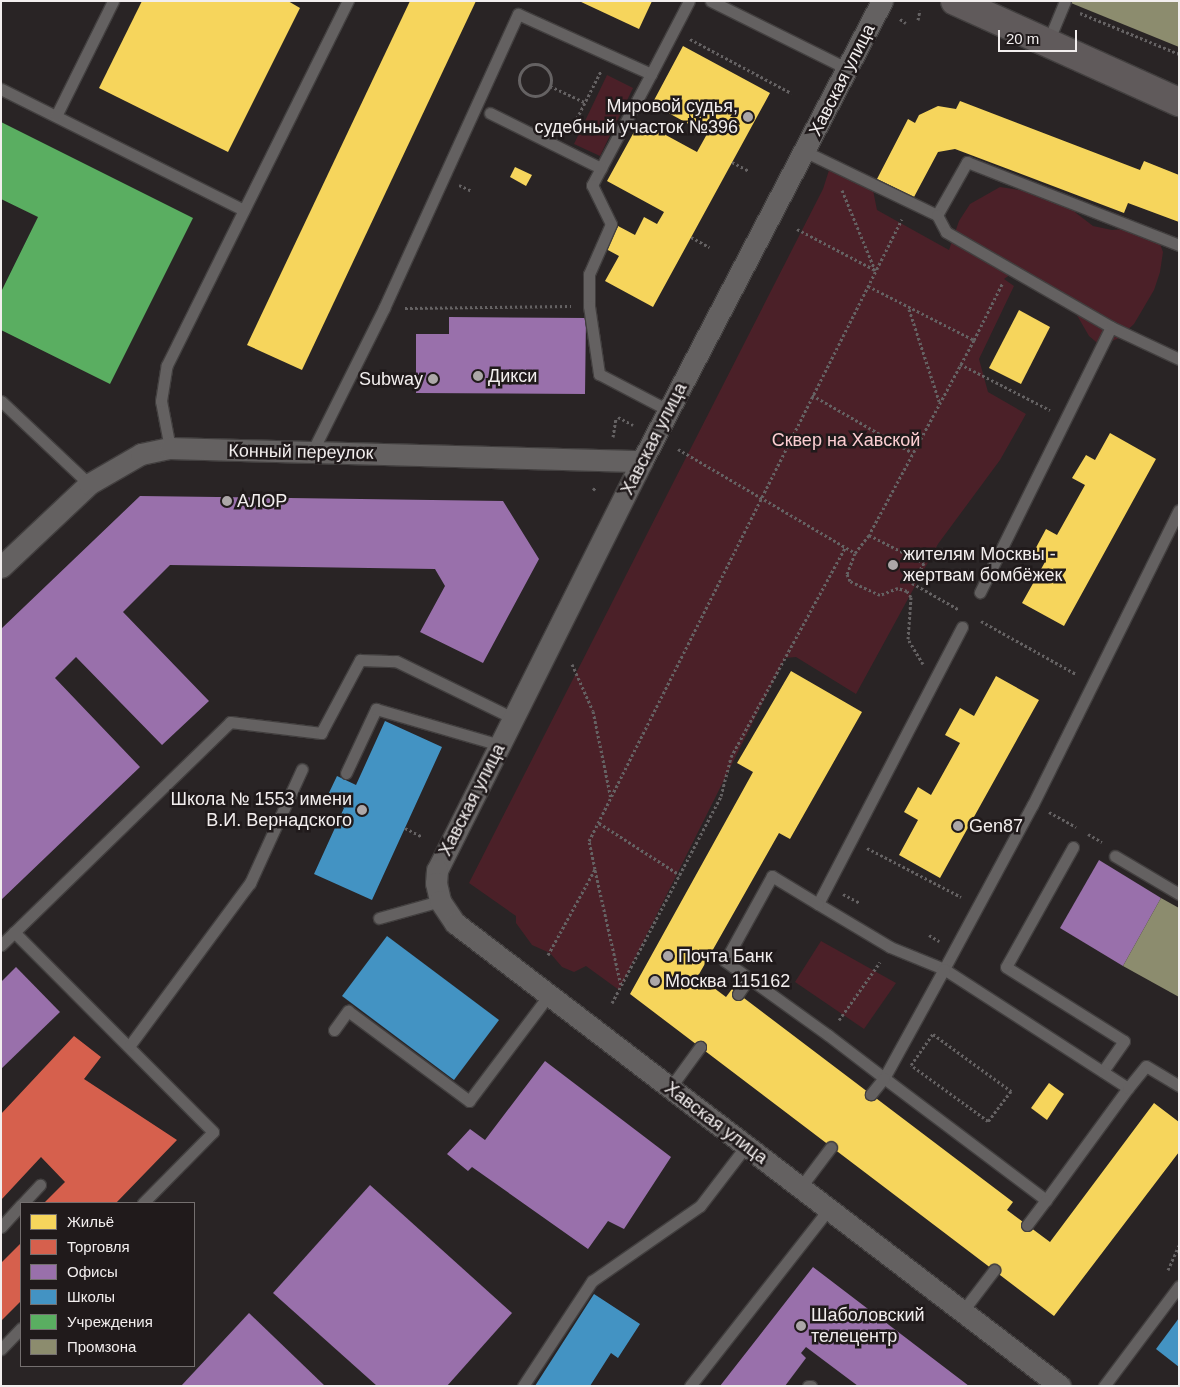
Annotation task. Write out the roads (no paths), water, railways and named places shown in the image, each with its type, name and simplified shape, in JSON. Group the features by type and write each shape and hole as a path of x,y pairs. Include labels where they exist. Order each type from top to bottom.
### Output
{"main road":[{"path":"955,1 1179,102"}],"street":[{"name":"Хавская улица","path":"882,1 806,152 642,461 437,870 436,883 440,901 455,924 1060,1386"},
{"name":"Конный переулок","path":"1,567 89,484 141,454 170,448 312,454 642,461"}],"lane":[{"path":"56,116 113,1"},
{"path":"170,448 161,401 167,365 348,1"},
{"path":"668,410 599,374 589,306 589,274 611,224 592,185 689,1"},
{"path":"711,1 848,69"},
{"path":"1047,44 1064,4"},
{"path":"312,454 384,308 518,14 651,74"},
{"path":"1,89 244,210"},
{"path":"490,113 602,168"},
{"path":"806,152 937,215 946,232 1111,327 1179,359"},
{"path":"937,215 967,162 1179,245"},
{"path":"980,592 1111,327"},
{"path":"1,401 58,451 89,484"},
{"path":"871,1094 884,1078 979,906 1179,510"},
{"path":"818,904 962,627"},
{"path":"1,945 230,722 321,733 360,660 396,661 513,718"},
{"path":"346,772 376,709 500,745"},
{"path":"130,1045 250,883 302,769"},
{"path":"1073,848 1006,967 1124,1041 1103,1071"},
{"path":"1115,856 1179,894"},
{"path":"1046,1200 725,961 772,876 890,948 944,969 1128,1088"},
{"path":"379,918 440,901"},
{"path":"14,932 130,1045 214,1132 144,1202"},
{"path":"738,994 748,979"},
{"path":"334,1030 348,1011 469,1101 549,995"},
{"path":"670,1088 700,1047"},
{"path":"1027,1225 1146,1066 1179,1086"},
{"path":"523,1386 592,1281 700,1206 746,1146"},
{"path":"800,1188 831,1147"},
{"path":"24,1202 40,1186"},
{"path":"1,1227 20,1206"},
{"path":"696,1384 829,1209"},
{"path":"962,1312 994,1270"},
{"path":"1104,1386 1179,1286"},
{"path":"1,1348 20,1329"}],"place":[{"name":"Мировой судья, судебный участок №396","path":"748,117"},
{"name":"Дикси","path":"478,376"},
{"name":"Subway","path":"433,379"},
{"name":"АЛОР","path":"227,501"},
{"name":"жителям Москвы - жертвам бомбёжек","path":"893,565"},
{"name":"Школа № 1553 имени В.И. Вернадского","path":"362,810"},
{"name":"Gen87","path":"958,826"},
{"name":"Почта Банк","path":"668,956"},
{"name":"Москва 115162","path":"655,981"},
{"name":"Шаболовский телецентр","path":"801,1326"}],"park label":[{"name":"Сквер на Хавской","path":"846,440"}]}
